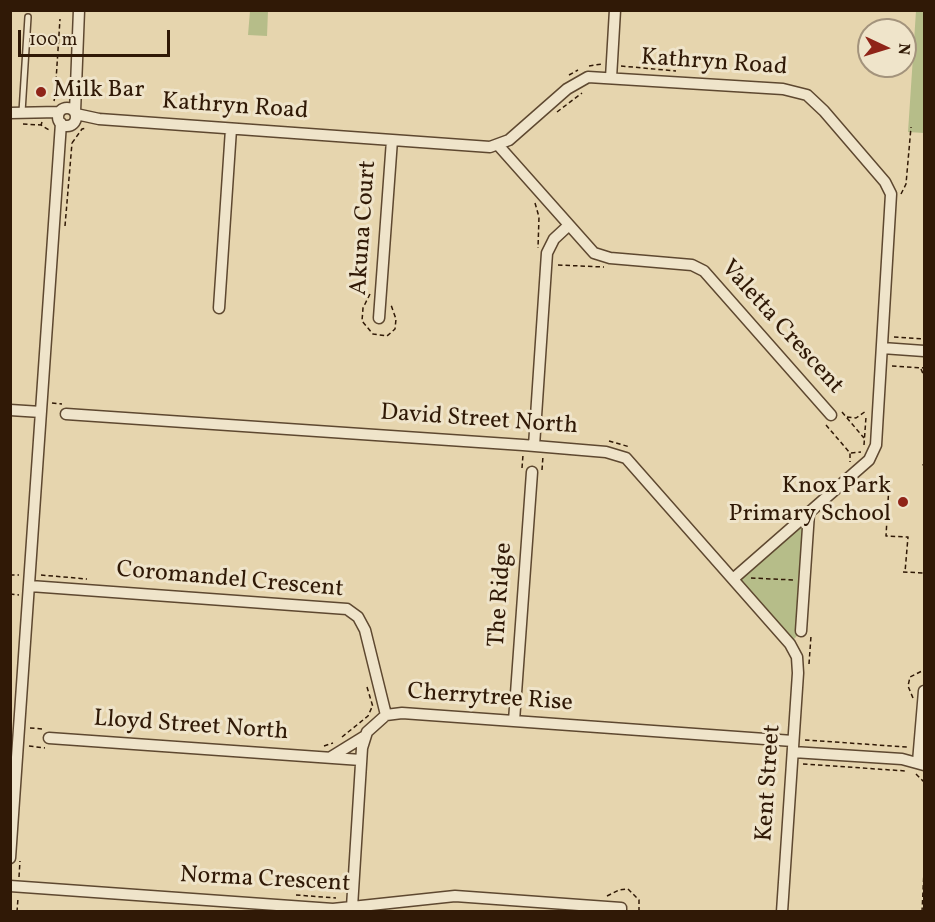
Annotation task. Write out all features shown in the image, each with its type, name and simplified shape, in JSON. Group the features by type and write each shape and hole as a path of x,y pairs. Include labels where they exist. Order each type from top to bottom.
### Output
{"street":[{"path":"10,858 15,736 30,586 59,155 74,82 80,10"},
{"path":"611,78 615,10"},
{"name":"Kathryn Road","path":"18,117 99,119 392,140 498,145 509,140 577,82 588,77 793,90 807,95 885,182 891,194 876,445 873,454 733,579"},
{"path":"219,308 231,129"},
{"name":"Akuna Court","path":"379,318 392,140"},
{"name":"Valetta Crescent","path":"498,145 588,249 603,257 685,264 704,271 830,414"},
{"path":"534,446 547,253 554,239 568,226"},
{"path":"882,348 924,351"},
{"path":"10,410 41,412"},
{"name":"David Street North","path":"66,414 534,446 606,452 626,458 790,644 797,657"},
{"name":"The Ridge","path":"514,721 532,472"},
{"path":"806,631 809,513"},
{"name":"Coromandel Crescent","path":"30,586 346,609 356,615 365,630 386,715"},
{"name":"Kent Street","path":"782,912 797,745 797,657"},
{"path":"921,763 924,691"},
{"name":"Cherrytree Rise","path":"364,736 386,715 402,713 797,745 921,763"},
{"name":"Lloyd Street North","path":"51,734 361,760"},
{"path":"331,758 364,736"},
{"path":"352,907 364,736"},
{"name":"Norma Crescent","path":"14,890 333,909 455,896 621,908 621,912"}],"lane":[{"path":"18,117 28,17"}],"path":[{"path":"55,96 60,19"},
{"path":"60,24 69,24"},
{"path":"566,77 590,66 606,65"},
{"path":"619,66 679,71"},
{"path":"557,112 587,90"},
{"path":"18,117 41,125 51,133"},
{"path":"38,118 41,125"},
{"path":"68,143 72,143 82,129 87,128 87,123"},
{"path":"901,194 906,184 911,127"},
{"path":"898,186 902,201"},
{"path":"533,200 539,218 537,255"},
{"path":"554,264 604,268"},
{"path":"893,339 893,337 924,339"},
{"path":"891,357 891,366 923,368 924,376"},
{"path":"867,410 865,438 861,452 850,464 850,453 830,414 856,418 867,410"},
{"path":"846,417 865,438"},
{"path":"850,453 861,452"},
{"path":"878,481 890,485 886,536 908,537 904,572 924,573"},
{"path":"748,581 759,571"},
{"path":"10,575 20,576"},
{"path":"751,578 795,580"},
{"path":"10,594 19,595"},
{"path":"806,631 809,665"},
{"path":"340,739 368,716 372,707 367,686"},
{"path":"372,707 376,708"},
{"path":"29,728 51,734"},
{"path":"797,745 804,740 910,748"},
{"path":"317,747 335,742"},
{"path":"802,764 907,771 918,775 924,782"},
{"path":"922,912 924,871"},
{"path":"14,890 17,912"}],"green space":[{"path":"250,11 268,11 267,36 248,35"},
{"path":"916,11 924,11 924,133 908,132 912,78 917,78"},
{"path":"809,513 801,631 790,644 733,579"}],"place":[{"name":"Milk Bar","path":"41,92"},
{"name":"Knox Park Primary School","path":"903,502"}]}
